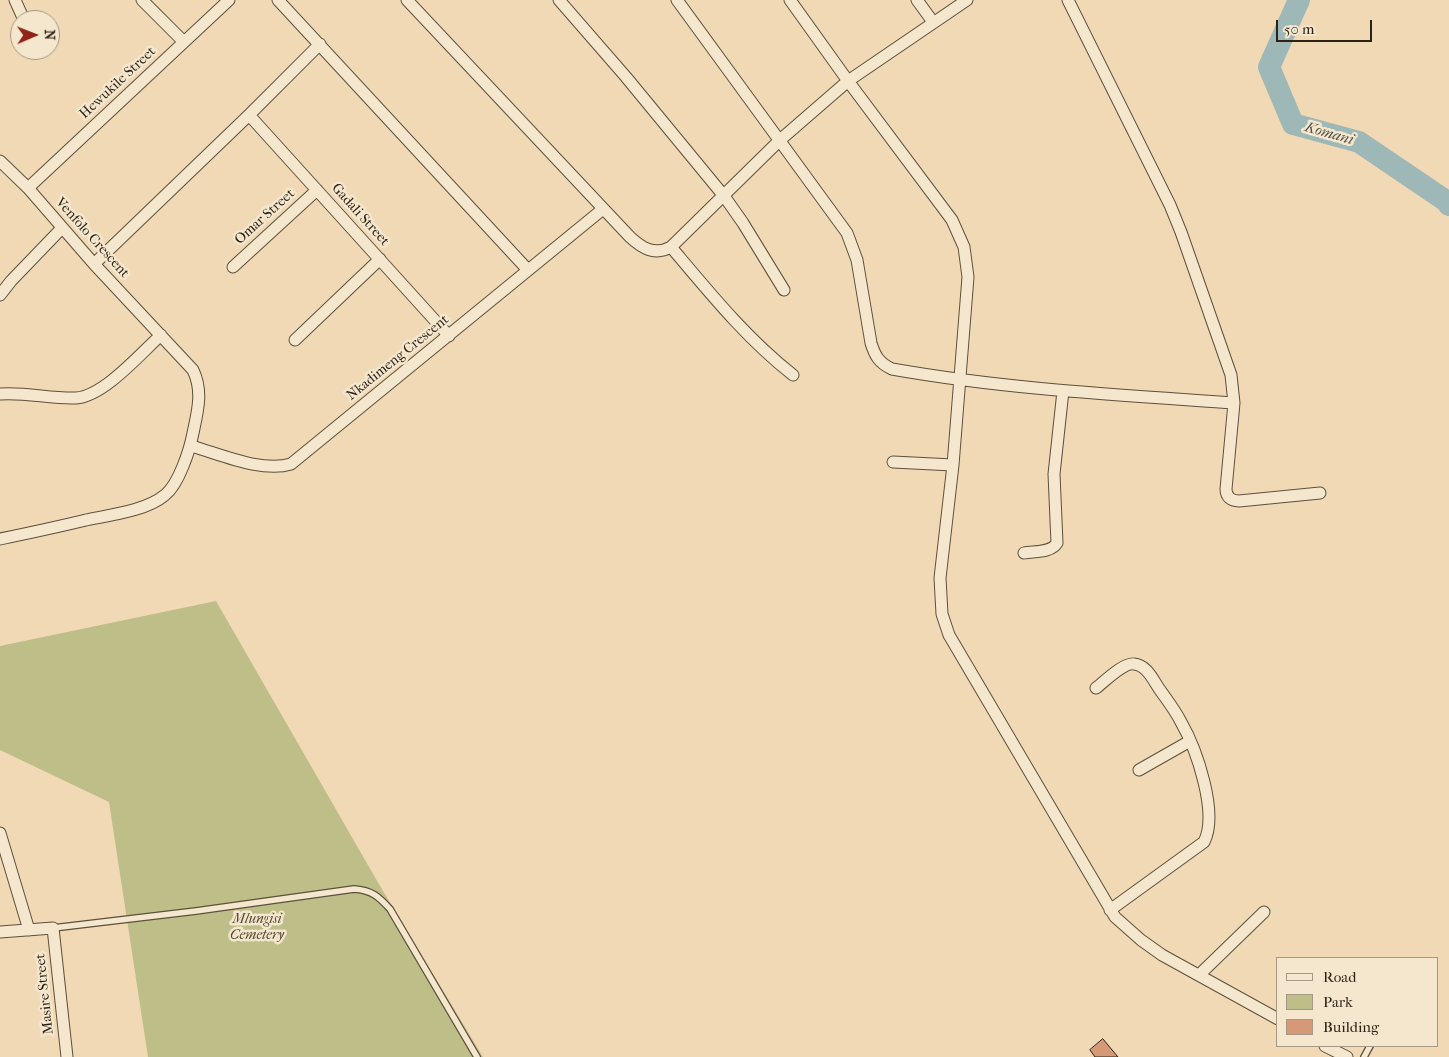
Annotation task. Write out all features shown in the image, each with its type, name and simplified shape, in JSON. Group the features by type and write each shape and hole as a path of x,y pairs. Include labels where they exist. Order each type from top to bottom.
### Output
{"street":[{"path":"142,0 184,42"},
{"name":"Hewukile Street","path":"28,188 229,0"},
{"path":"278,0 528,270"},
{"path":"408,0 603,209 640,246 646,250 658,252 670,247 780,140 848,81 967,0"},
{"path":"558,0 626,77 724,196 784,290"},
{"path":"677,0 837,218 853,247 861,278 868,332 879,362 892,369 960,380 1063,391 1234,403"},
{"path":"790,0 952,220 964,247 968,277 960,380 940,578 942,614 945,628 1110,910 1140,940 1162,955 1276,1018"},
{"path":"918,0 933,22"},
{"path":"1068,0 1166,196 1181,232 1224,352 1232,381 1234,403 1226,489 1229,498 1239,501 1320,493"},
{"path":"94,264 249,116 320,44"},
{"name":"Gadali Street","path":"249,116 449,336"},
{"name":"Venfolo Crescent","path":"0,161 28,188 94,264 161,334 192,370 196,378 200,402 191,446 173,486 167,494 149,504 123,512 0,539"},
{"name":"Omar Street","path":"233,267 317,190"},
{"name":"Nkadimeng Crescent","path":"191,446 260,466 274,468 291,464 603,209"},
{"path":"0,295 62,228"},
{"path":"670,247 763,351 793,375"},
{"path":"295,340 380,259"},
{"path":"0,394 17,393 70,398 84,397 104,387 161,334"},
{"path":"1024,553 1050,549 1057,543 1054,474 1063,391"},
{"path":"893,462 952,465"},
{"path":"1096,688 1126,665 1132,663 1146,670 1175,712 1190,741 1204,781 1209,828 1206,838 1201,844 1110,910"},
{"path":"1139,770 1190,741"},
{"path":"0,834 29,930"},
{"path":"1199,975 1264,912"},
{"path":"0,932 52,928"},
{"name":"Masire Street","path":"52,928 67,1057"},
{"path":"1328,1051 1347,1057"}],"lane":[{"path":"52,928 196,911 354,888 367,890 379,897 390,909 477,1057"}],"green space":[{"name":"Mlungisi Cemetery","path":"216,601 380,886 483,1057 148,1057 109,802 0,750 0,646"}],"building":[{"path":"1103,1039 1118,1057 1095,1057 1090,1050"}],"waterway":[{"name":"Komani","path":"1299,0 1269,67 1293,124 1359,142 1446,201 1449,205"}]}
